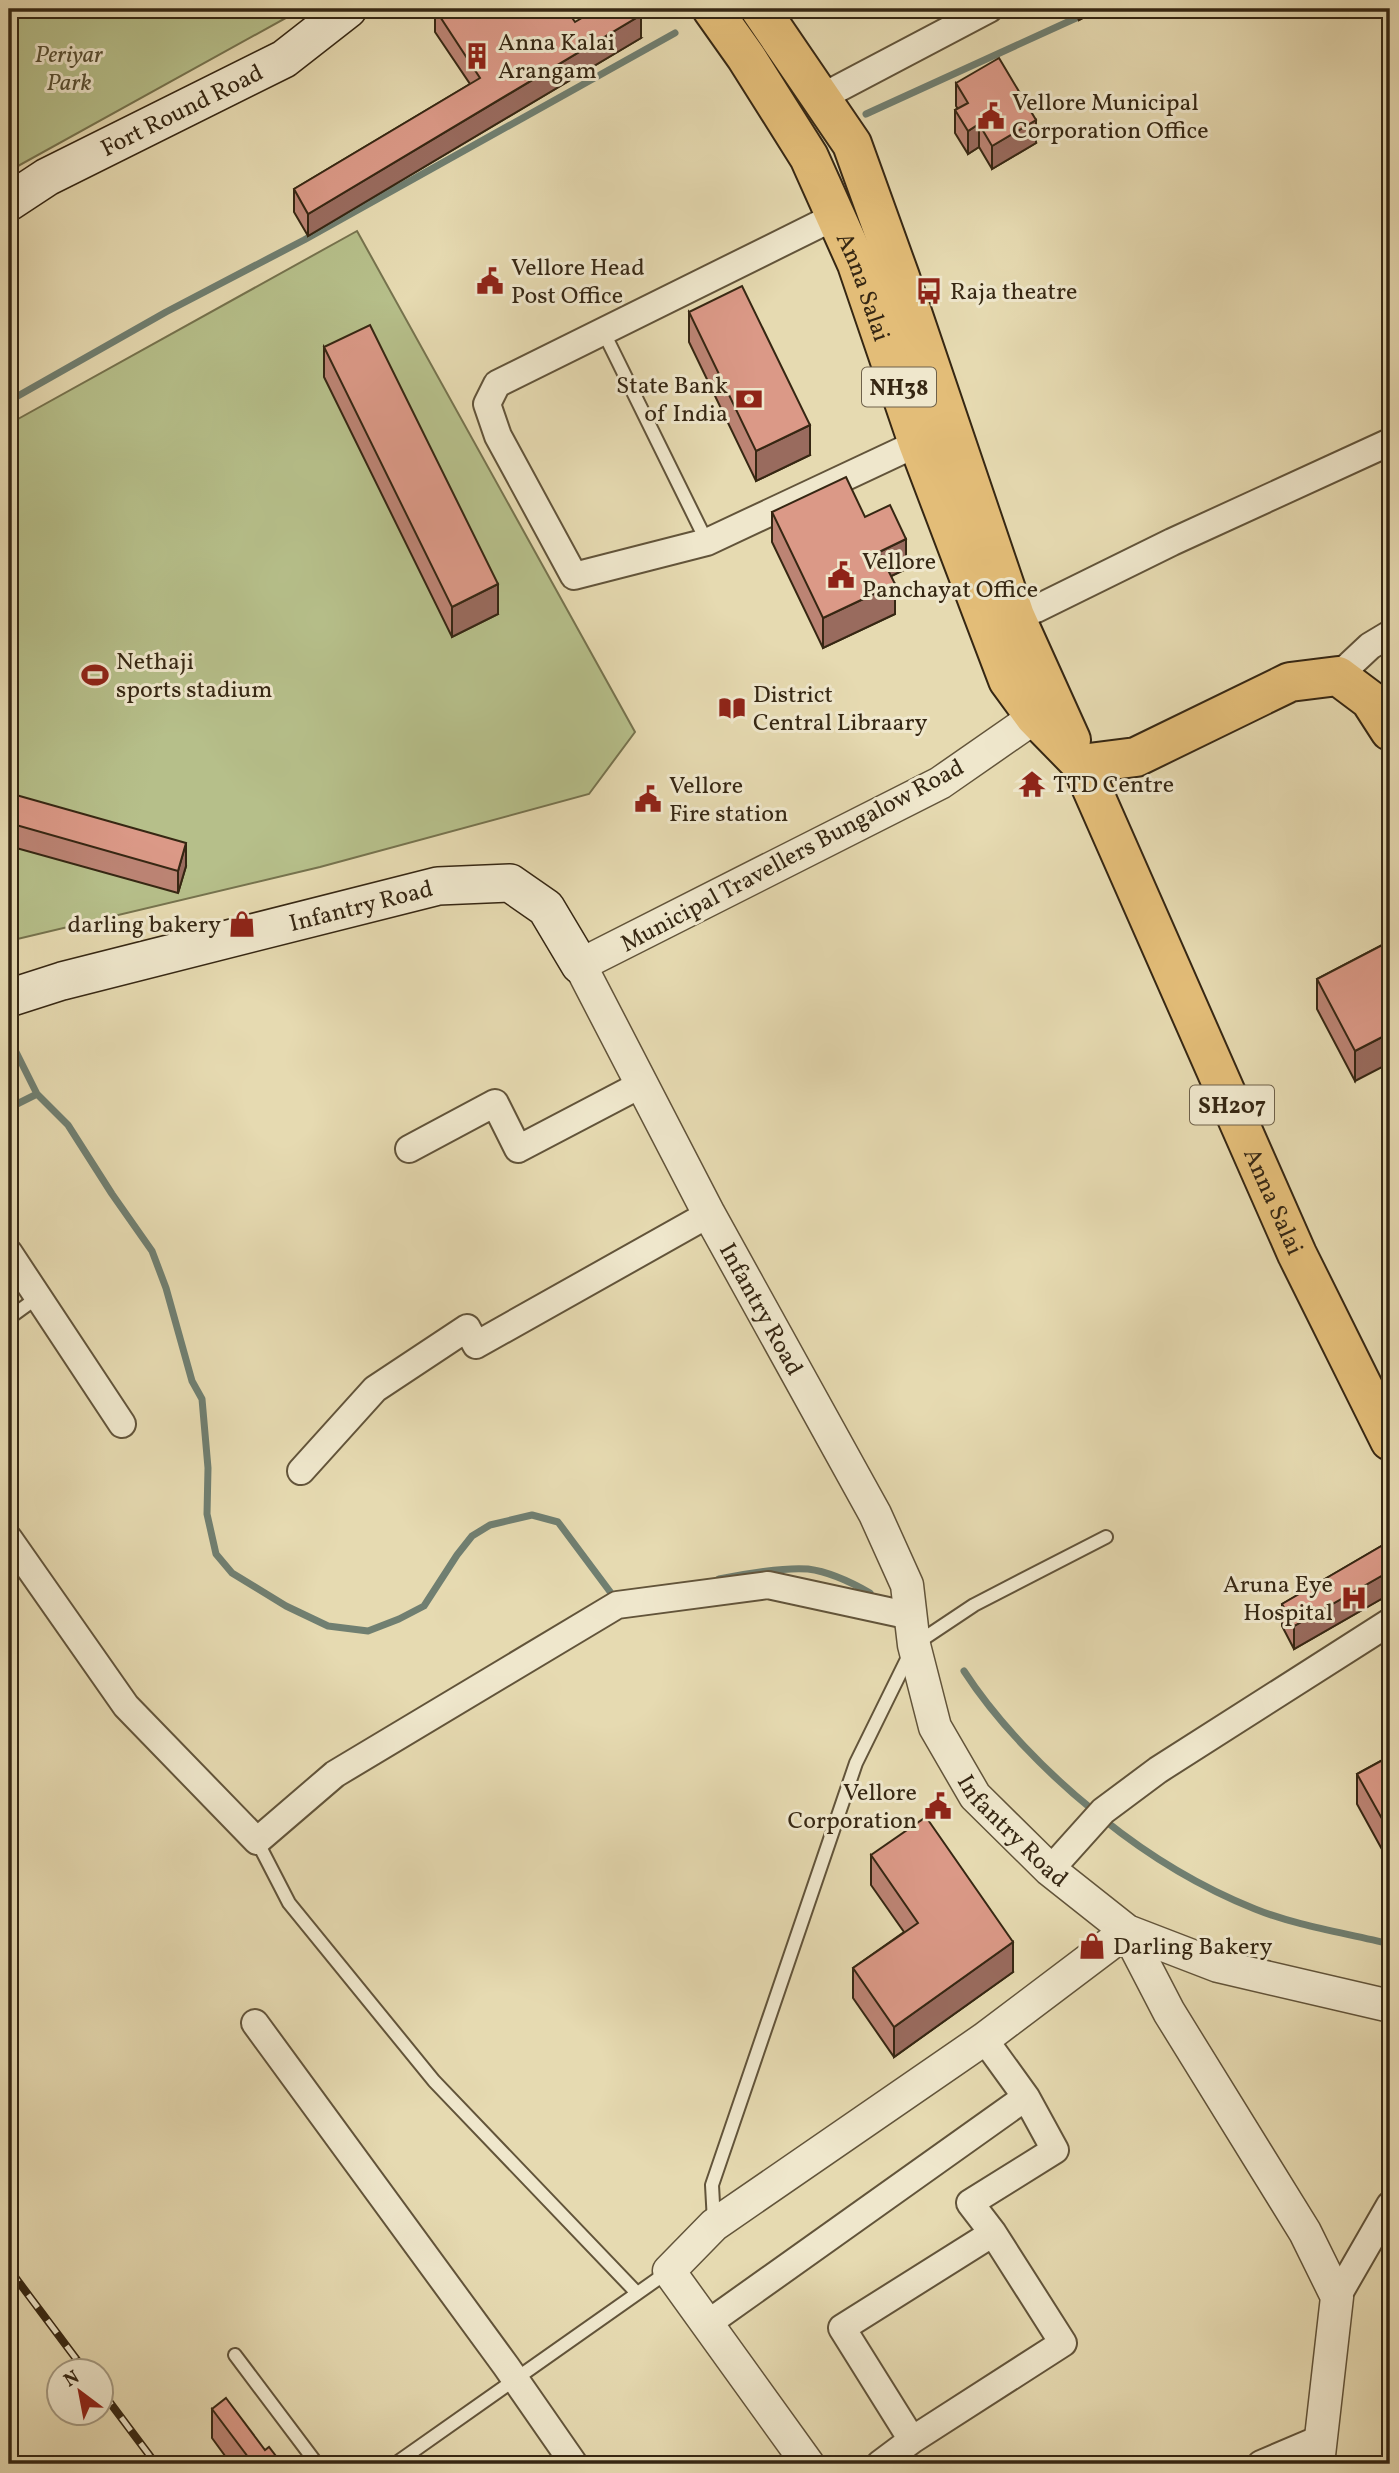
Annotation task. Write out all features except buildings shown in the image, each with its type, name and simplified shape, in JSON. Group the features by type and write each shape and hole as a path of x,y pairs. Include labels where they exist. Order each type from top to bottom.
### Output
{"main road":[{"name":"Fort Round Road","path":"9,202 47,177 284,59 348,9"},
{"name":"Anna Salai","path":"712,9 746,57 809,158 836,216 857,264 918,443 1008,680 1035,717 1081,764"},
{"name":"Anna Salai","path":"760,9 852,144 1015,616 1297,1254 1390,1441"},
{"path":"1081,764 1136,757 1290,682 1338,676 1370,700 1390,731"},
{"name":"Infantry Road","path":"9,998 62,981 438,886 510,884 546,908 580,965"}],"street":[{"path":"822,97 989,9"},
{"path":"836,216 497,384 488,404 498,436 574,576 707,542 918,443"},
{"path":"1015,616 1036,609 1172,542 1390,442"},
{"path":"1338,676 1370,646 1390,634"},
{"name":"Municipal Travellers Bungalow Road","path":"580,965 940,783 1035,717"},
{"name":"Infantry Road","path":"580,965 709,1214 875,1514 907,1585 912,1631 935,1727 975,1796 1050,1870 1127,1931 1218,1966 1390,2006"},
{"path":"409,1149 495,1103 519,1149 642,1084"},
{"path":"301,1471 375,1389 467,1328 476,1345 709,1214"},
{"path":"9,1253 122,1424"},
{"path":"9,1539 127,1706 257,1841 335,1774 617,1605 768,1586 912,1631"},
{"path":"1050,1870 1103,1811 1158,1770 1390,1622"},
{"path":"808,2464 669,2271 714,2225 984,2039 1127,1931 1169,2012 1305,2232 1336,2297"},
{"path":"255,2023 574,2464"},
{"path":"880,2464 912,2440 1063,2343 993,2233 970,2203 1055,2150 1026,2097 984,2039"},
{"path":"707,2324 1026,2097"},
{"path":"1261,2464 1320,2451 1336,2297 1390,2205"},
{"path":"912,2440 842,2328 993,2233"}],"lane":[{"path":"603,331 707,542"},
{"path":"9,1318 38,1297"},
{"path":"714,2225 712,2185 851,1777 912,1631 974,1605 1105,1537"},
{"path":"257,1841 289,1903 434,2081 638,2293"},
{"path":"395,2464 669,2271"},
{"path":"235,2354 317,2464"}],"green space":[{"name":"Periyar Park","path":"9,9 302,9 9,171"},
{"path":"357,231 635,732 589,794 320,867 9,941 9,424"}],"waterway":[{"path":"866,114 1096,9"},
{"path":"9,401 675,33"},
{"path":"9,1038 37,1094"},
{"path":"9,1108 37,1094 68,1125 152,1251 166,1288 192,1381 202,1399 208,1468 207,1514 216,1554 232,1573 286,1606 328,1626 368,1631 424,1606 472,1536 490,1525 532,1515 558,1522 614,1597 617,1597"},
{"path":"719,1579 776,1570 808,1569 825,1572 870,1593"},
{"path":"964,1671 1024,1746 1094,1811"},
{"path":"1103,1819 1176,1870 1255,1909 1322,1929 1390,1944"}],"railway":[{"path":"9,2269 76,2358"},
{"path":"116,2411 156,2464"}],"place":[{"name":"Anna Kalai Arangam","path":"477,56"},
{"name":"Vellore Municipal Corporation Office","path":"991,116"},
{"name":"Vellore Head Post Office","path":"490,281"},
{"name":"Raja theatre","path":"929,291"},
{"name":"State Bank of India","path":"749,399"},
{"name":"Vellore Panchayat Office","path":"841,575"},
{"name":"Nethaji sports stadium","path":"95,675"},
{"name":"District Central Libraary","path":"732,708"},
{"name":"TTD Centre","path":"1032,784"},
{"name":"Vellore Fire station","path":"648,799"},
{"name":"darling bakery","path":"242,924"},
{"name":"Aruna Eye Hospital","path":"1354,1598"},
{"name":"Vellore Corporation","path":"938,1806"},
{"name":"Darling Bakery","path":"1092,1946"}]}
